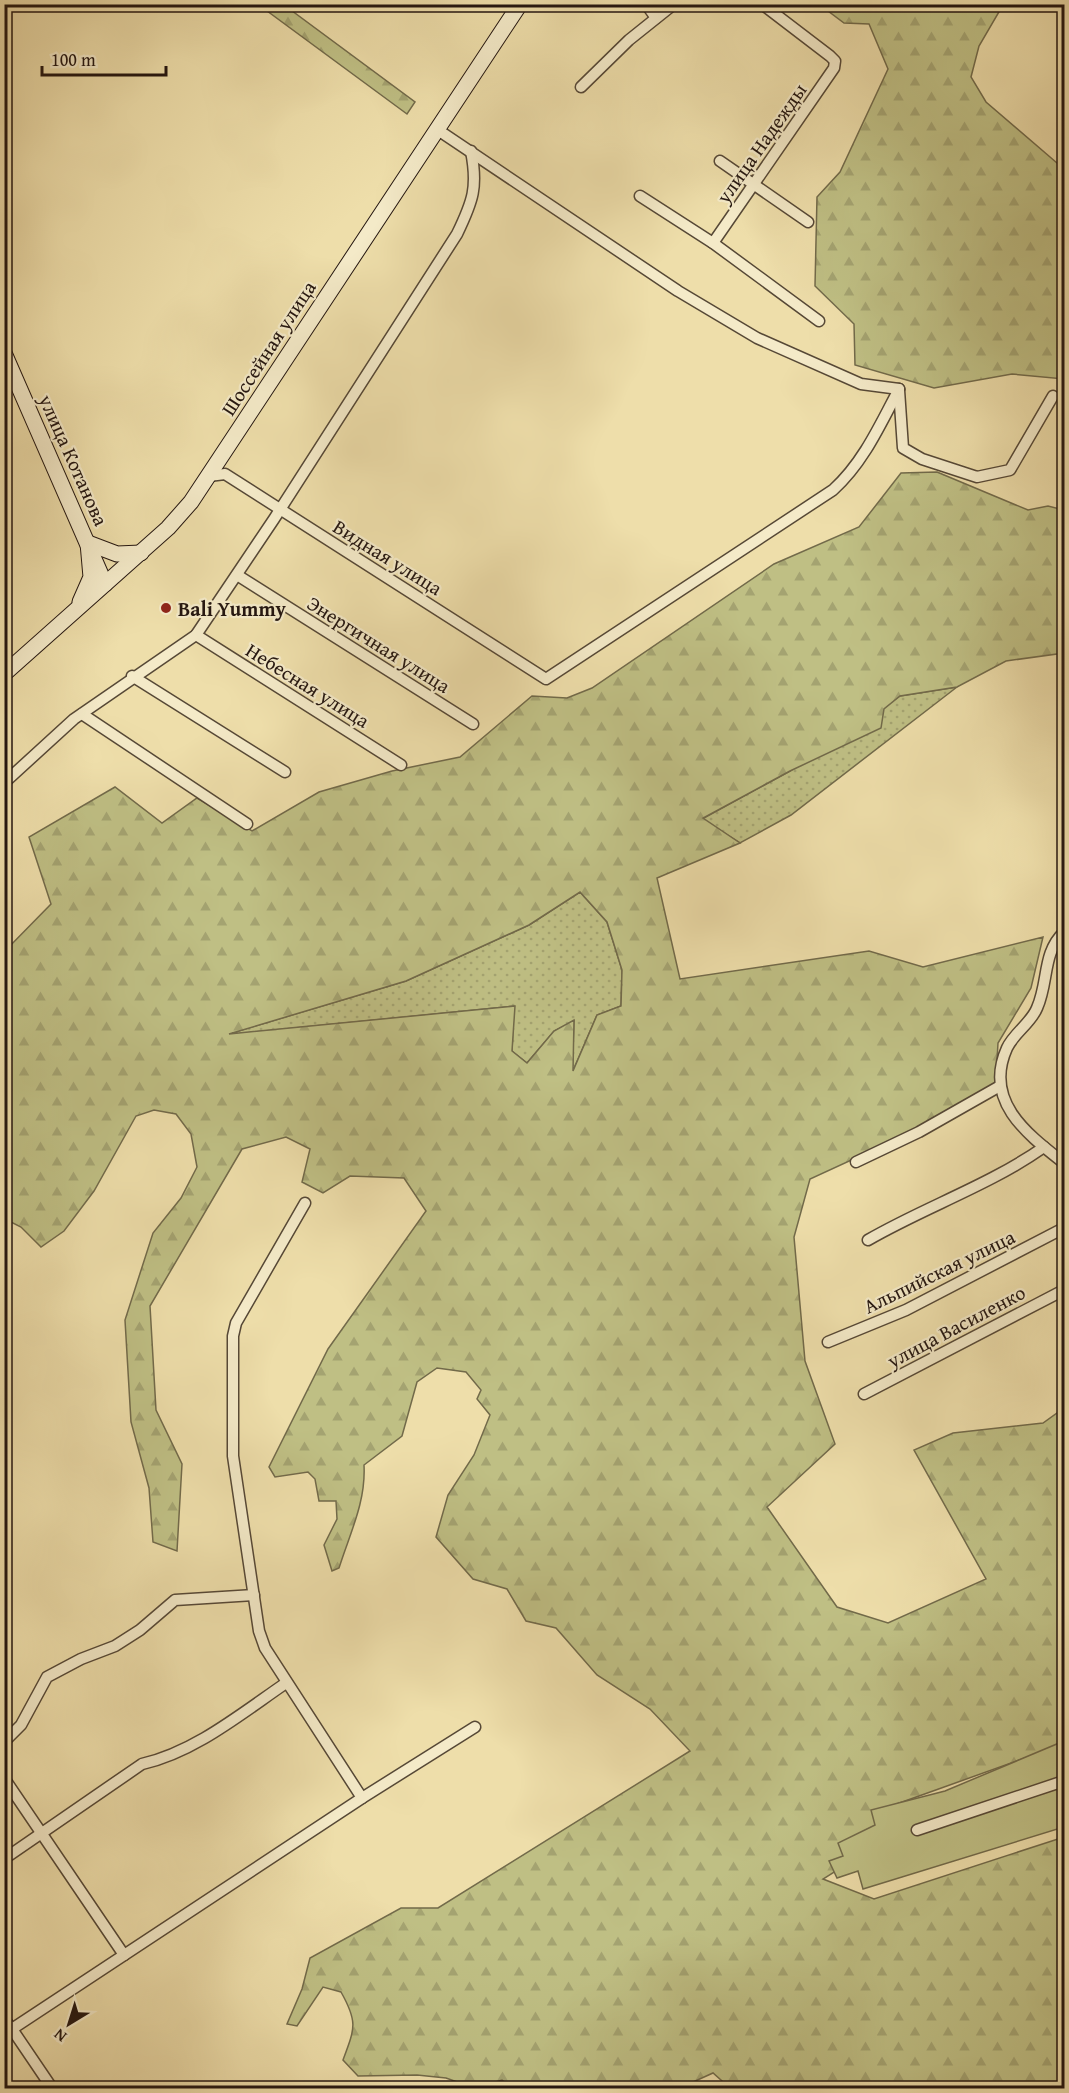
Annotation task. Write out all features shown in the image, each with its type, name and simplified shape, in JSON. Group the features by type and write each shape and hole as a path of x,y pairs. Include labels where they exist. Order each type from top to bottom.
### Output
{"street":[{"name":"Шоссейная улица","path":"4,674 168,528 209,476 520,4"},
{"path":"646,4 656,18"},
{"path":"582,87 629,40 674,4"},
{"name":"улица Надежды","path":"713,243 834,68 835,62 762,4"},
{"path":"438,130 678,291 757,338 861,384 899,389 903,448 922,459 977,477 1010,470 1053,396"},
{"path":"4,783 82,714 132,676 178,649 196,635 280,510 458,234 473,201 475,189 471,151"},
{"path":"720,161 808,222"},
{"path":"640,196 713,243 819,321"},
{"name":"улица Котанова","path":"4,353 105,584"},
{"name":"Видная улица","path":"209,476 225,474 546,679 833,490 846,478 862,456 899,389"},
{"path":"77,609 91,577 88,543 117,554 141,553"},
{"name":"Энергичная улица","path":"237,575 473,724"},
{"name":"Небесная улица","path":"196,635 402,765"},
{"path":"132,676 285,772"},
{"path":"82,714 247,824"},
{"path":"1065,932 1049,952 1038,1006 1007,1047 1000,1086 1009,1111 1044,1147 1065,1163"},
{"path":"856,1162 918,1132 1000,1086"},
{"path":"868,1240 907,1218 1020,1164 1044,1147"},
{"path":"305,1203 236,1323 232,1336 234,1456 260,1631 266,1648 286,1683 362,1798"},
{"name":"Альпийская улица","path":"828,1342 906,1310 1065,1228"},
{"name":"улица Василенко","path":"864,1394 1065,1290"},
{"path":"4,1742 21,1725 47,1677 81,1659 115,1646 140,1630 176,1600 254,1594"},
{"path":"4,1859 142,1764 159,1760 189,1746 286,1683"},
{"path":"8,2032 362,1798 475,1727"},
{"path":"4,1778 124,1955"},
{"path":"917,1830 1065,1781"},
{"path":"4,2019 8,2032 52,2088"}],"green space":[{"path":"259,5 284,5 415,102 407,114"},
{"path":"820,5 1003,5 979,46 971,77 986,102 1064,169 1064,379 1012,374 934,388 855,365 854,324 815,286 817,197 840,172 888,69 869,24 844,23"},
{"path":"937,472 1028,510 1048,506 1064,510 1064,653 1006,661 957,687 900,696 884,709 881,728 790,771 703,818 740,843 657,878 680,979 869,951 923,967 1043,937 1031,988 998,1043 995,1094 810,1179 794,1237 805,1361 835,1444 767,1507 837,1607 888,1623 986,1579 914,1450 953,1433 1043,1423 1064,1408 1064,1744 894,1805 855,1859 823,1879 874,1899 1064,1837 1064,2088 730,2088 713,2073 691,2083 659,2082 647,2088 513,2088 502,2080 474,2088 446,2078 417,2075 358,2076 343,2060 353,2025 350,2011 341,1992 323,1987 297,2026 287,2024 302,1989 310,1958 401,1908 438,1908 690,1751 650,1709 597,1675 556,1628 526,1621 507,1589 473,1579 436,1537 448,1495 474,1455 490,1415 477,1399 481,1390 466,1372 437,1368 417,1382 402,1436 364,1465 360,1505 339,1568 332,1571 324,1545 337,1519 336,1501 319,1501 315,1479 308,1472 275,1477 269,1467 328,1349 426,1211 404,1178 350,1176 323,1193 302,1182 310,1149 286,1137 242,1149 150,1306 156,1410 182,1464 177,1551 153,1542 149,1488 131,1422 125,1320 153,1233 181,1198 197,1167 191,1134 176,1114 154,1110 136,1116 94,1191 64,1231 41,1247 21,1227 5,1219 4,952 51,904 29,837 115,787 162,823 197,798 252,831 319,792 392,771 460,757 532,696 567,698 592,688 774,564 859,527 901,473","holes":["580,892 607,922 622,970 621,1006 597,1015 573,1071 574,1020 554,1031 527,1063 512,1051 515,1006 229,1034 406,981 529,925"]},
{"path":"957,687 791,815 740,843 702,819 790,771 900,696"},
{"path":"580,892 607,922 622,970 621,1006 597,1015 572,1073 574,1021 554,1031 527,1063 512,1051 514,1006 225,1035 406,981 529,925"},
{"path":"1064,1741 1064,1827 863,1889 858,1871 837,1878 829,1861 843,1856 838,1843 875,1825 871,1810 945,1791"}],"place":[{"name":"Bali Yummy","path":"166,608"}]}
